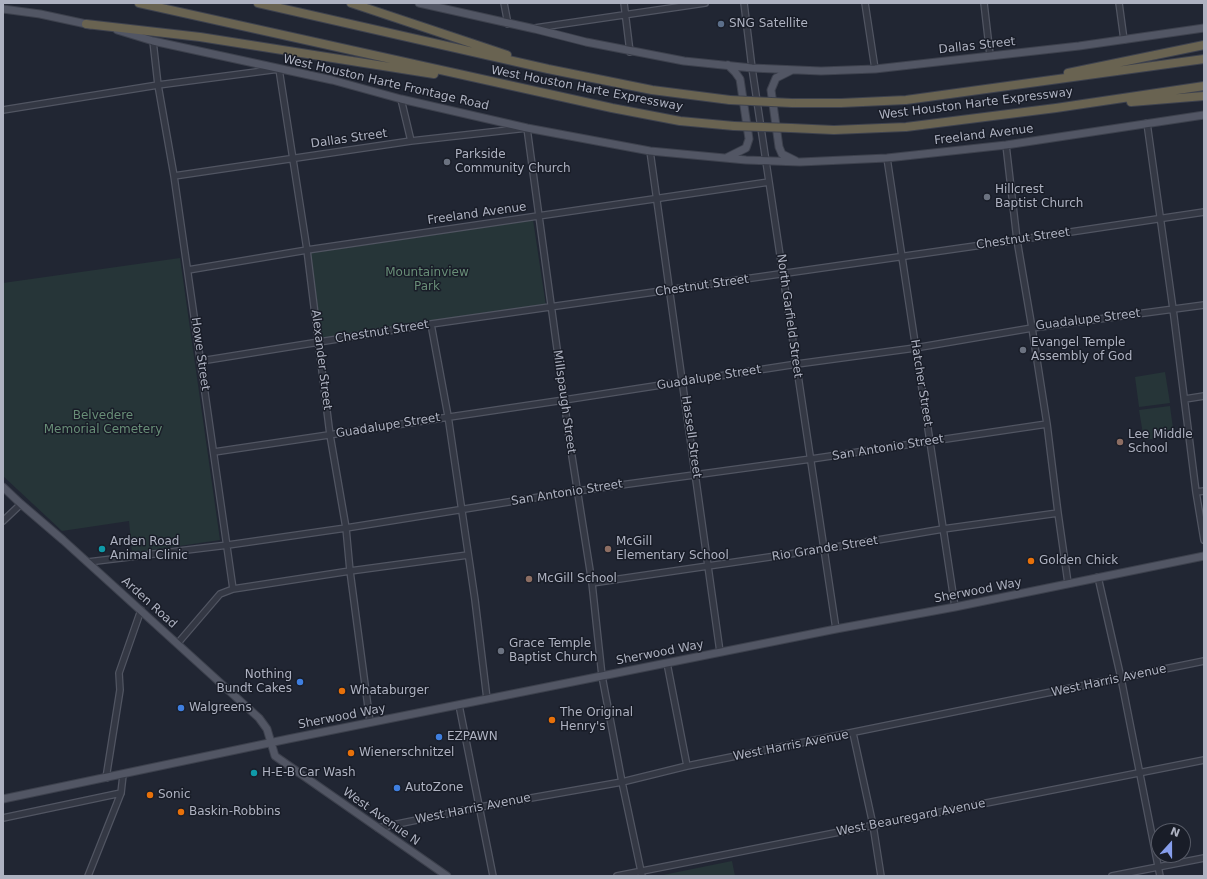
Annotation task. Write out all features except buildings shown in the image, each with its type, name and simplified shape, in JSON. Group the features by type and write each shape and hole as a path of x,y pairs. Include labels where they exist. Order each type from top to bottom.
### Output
{"highway":[{"name":"West Houston Harte Expressway","path":"139,3 524,90 680,121 734,126 834,130 906,127 1056,108 1204,86"},
{"name":"West Houston Harte Expressway","path":"258,3 652,90 730,100 792,104 906,100 1204,59"},
{"path":"351,3 548,68"},
{"path":"86,24 200,37 359,61 524,90"},
{"path":"1000,87 1204,45"},
{"path":"1056,108 1204,96"}],"main road":[{"path":"419,3 508,24 535,28 630,52 684,61 752,68"},
{"name":"West Houston Harte Frontage Road","path":"3,9 40,14 125,32 153,41 332,80 401,99 528,128 650,151 766,161"},
{"name":"Dallas Street","path":"752,68 822,71 875,69 1079,46 1204,28"},
{"path":"726,158 737,154 746,148 749,139 740,79 736,72 728,66"},
{"path":"792,70 776,78 771,90 779,147 782,154 800,162"},
{"name":"Freeland Avenue","path":"766,161 800,162 886,158 1006,145 1204,115"},
{"name":"Arden Road","path":"3,487 178,643 259,718 267,729 270,743"},
{"name":"Sherwood Way","path":"3,799 370,722 667,664 836,629 955,607 1204,556"},
{"name":"West Avenue N","path":"270,743 275,756 447,876"}],"street":[{"path":"504,3 508,24"},
{"path":"624,3 630,52"},
{"path":"535,28 705,3"},
{"name":"North Garfield Street","path":"744,3 752,68 836,629"},
{"path":"865,3 875,69"},
{"path":"984,3 990,55"},
{"path":"1119,3 1124,40"},
{"name":"Howe Street","path":"153,41 158,85 174,176 188,270 233,589"},
{"path":"3,110 158,85 279,69"},
{"name":"Alexander Street","path":"279,69 307,250 330,435 346,528 350,571 370,722"},
{"path":"401,99 411,141"},
{"path":"1147,123 1185,399 1196,492 1204,540"},
{"name":"Dallas Street","path":"174,176 411,141 528,128"},
{"name":"Millspaugh Street","path":"528,128 551,308 592,584 602,676 622,782 642,874"},
{"path":"1006,145 1017,240 1047,424 1068,583"},
{"name":"Hassell Street","path":"650,151 720,652"},
{"name":"Hatcher Street","path":"886,158 955,607"},
{"name":"Freeland Avenue","path":"188,270 307,250 769,182"},
{"name":"Chestnut Street","path":"201,361 432,324 551,308 1204,212"},
{"name":"Guadalupe Street","path":"214,452 797,364 915,348 1032,328 1204,305"},
{"path":"432,324 448,416 487,699"},
{"path":"1185,399 1204,396"},
{"name":"San Antonio Street","path":"88,562 228,545 346,528 577,491 811,459 1047,424"},
{"path":"1196,492 1204,491"},
{"path":"3,521 21,504"},
{"name":"Rio Grande Street","path":"592,584 824,549 943,529 1058,513"},
{"path":"178,643 220,594 233,589 468,555"},
{"path":"1098,577 1121,678 1160,876"},
{"path":"106,778 120,690 119,673 141,610"},
{"name":"West Harris Avenue","path":"378,828 480,807 622,782 687,766 1204,661"},
{"path":"667,664 687,766"},
{"path":"459,705 493,876"},
{"path":"853,733 873,825 881,876"},
{"name":"West Beauregard Avenue","path":"617,876 642,874 873,825 1204,760"},
{"path":"88,876 121,793 123,775"},
{"path":"3,818 121,793"},
{"path":"1112,876 1204,858"}],"green space":[{"name":"Mountainview Park","path":"533,220 546,306 322,339 309,253"},
{"name":"Belvedere Memorial Cemetery","path":"180,258 220,540 132,553 129,521 62,531 3,476 3,283"},
{"path":"1165,372 1170,403 1139,407 1135,377"},
{"path":"1170,406 1174,436 1144,440 1139,410"},
{"path":"732,861 735,876 658,876"}],"place":[{"name":"SNG Satellite","path":"721,24"},
{"name":"Parkside Community Church","path":"447,162"},
{"name":"Hillcrest Baptist Church","path":"987,197"},
{"name":"Evangel Temple Assembly of God","path":"1023,350"},
{"name":"Lee Middle School","path":"1120,442"},
{"name":"Arden Road Animal Clinic","path":"102,549"},
{"name":"McGill Elementary School","path":"608,549"},
{"name":"Golden Chick","path":"1031,561"},
{"name":"McGill School","path":"529,579"},
{"name":"Grace Temple Baptist Church","path":"501,651"},
{"name":"Nothing Bundt Cakes","path":"300,682"},
{"name":"Whataburger","path":"342,691"},
{"name":"Walgreens","path":"181,708"},
{"name":"The Original Henry's","path":"552,720"},
{"name":"EZPAWN","path":"439,737"},
{"name":"Wienerschnitzel","path":"351,753"},
{"name":"H-E-B Car Wash","path":"254,773"},
{"name":"AutoZone","path":"397,788"},
{"name":"Sonic","path":"150,795"},
{"name":"Baskin-Robbins","path":"181,812"}]}
